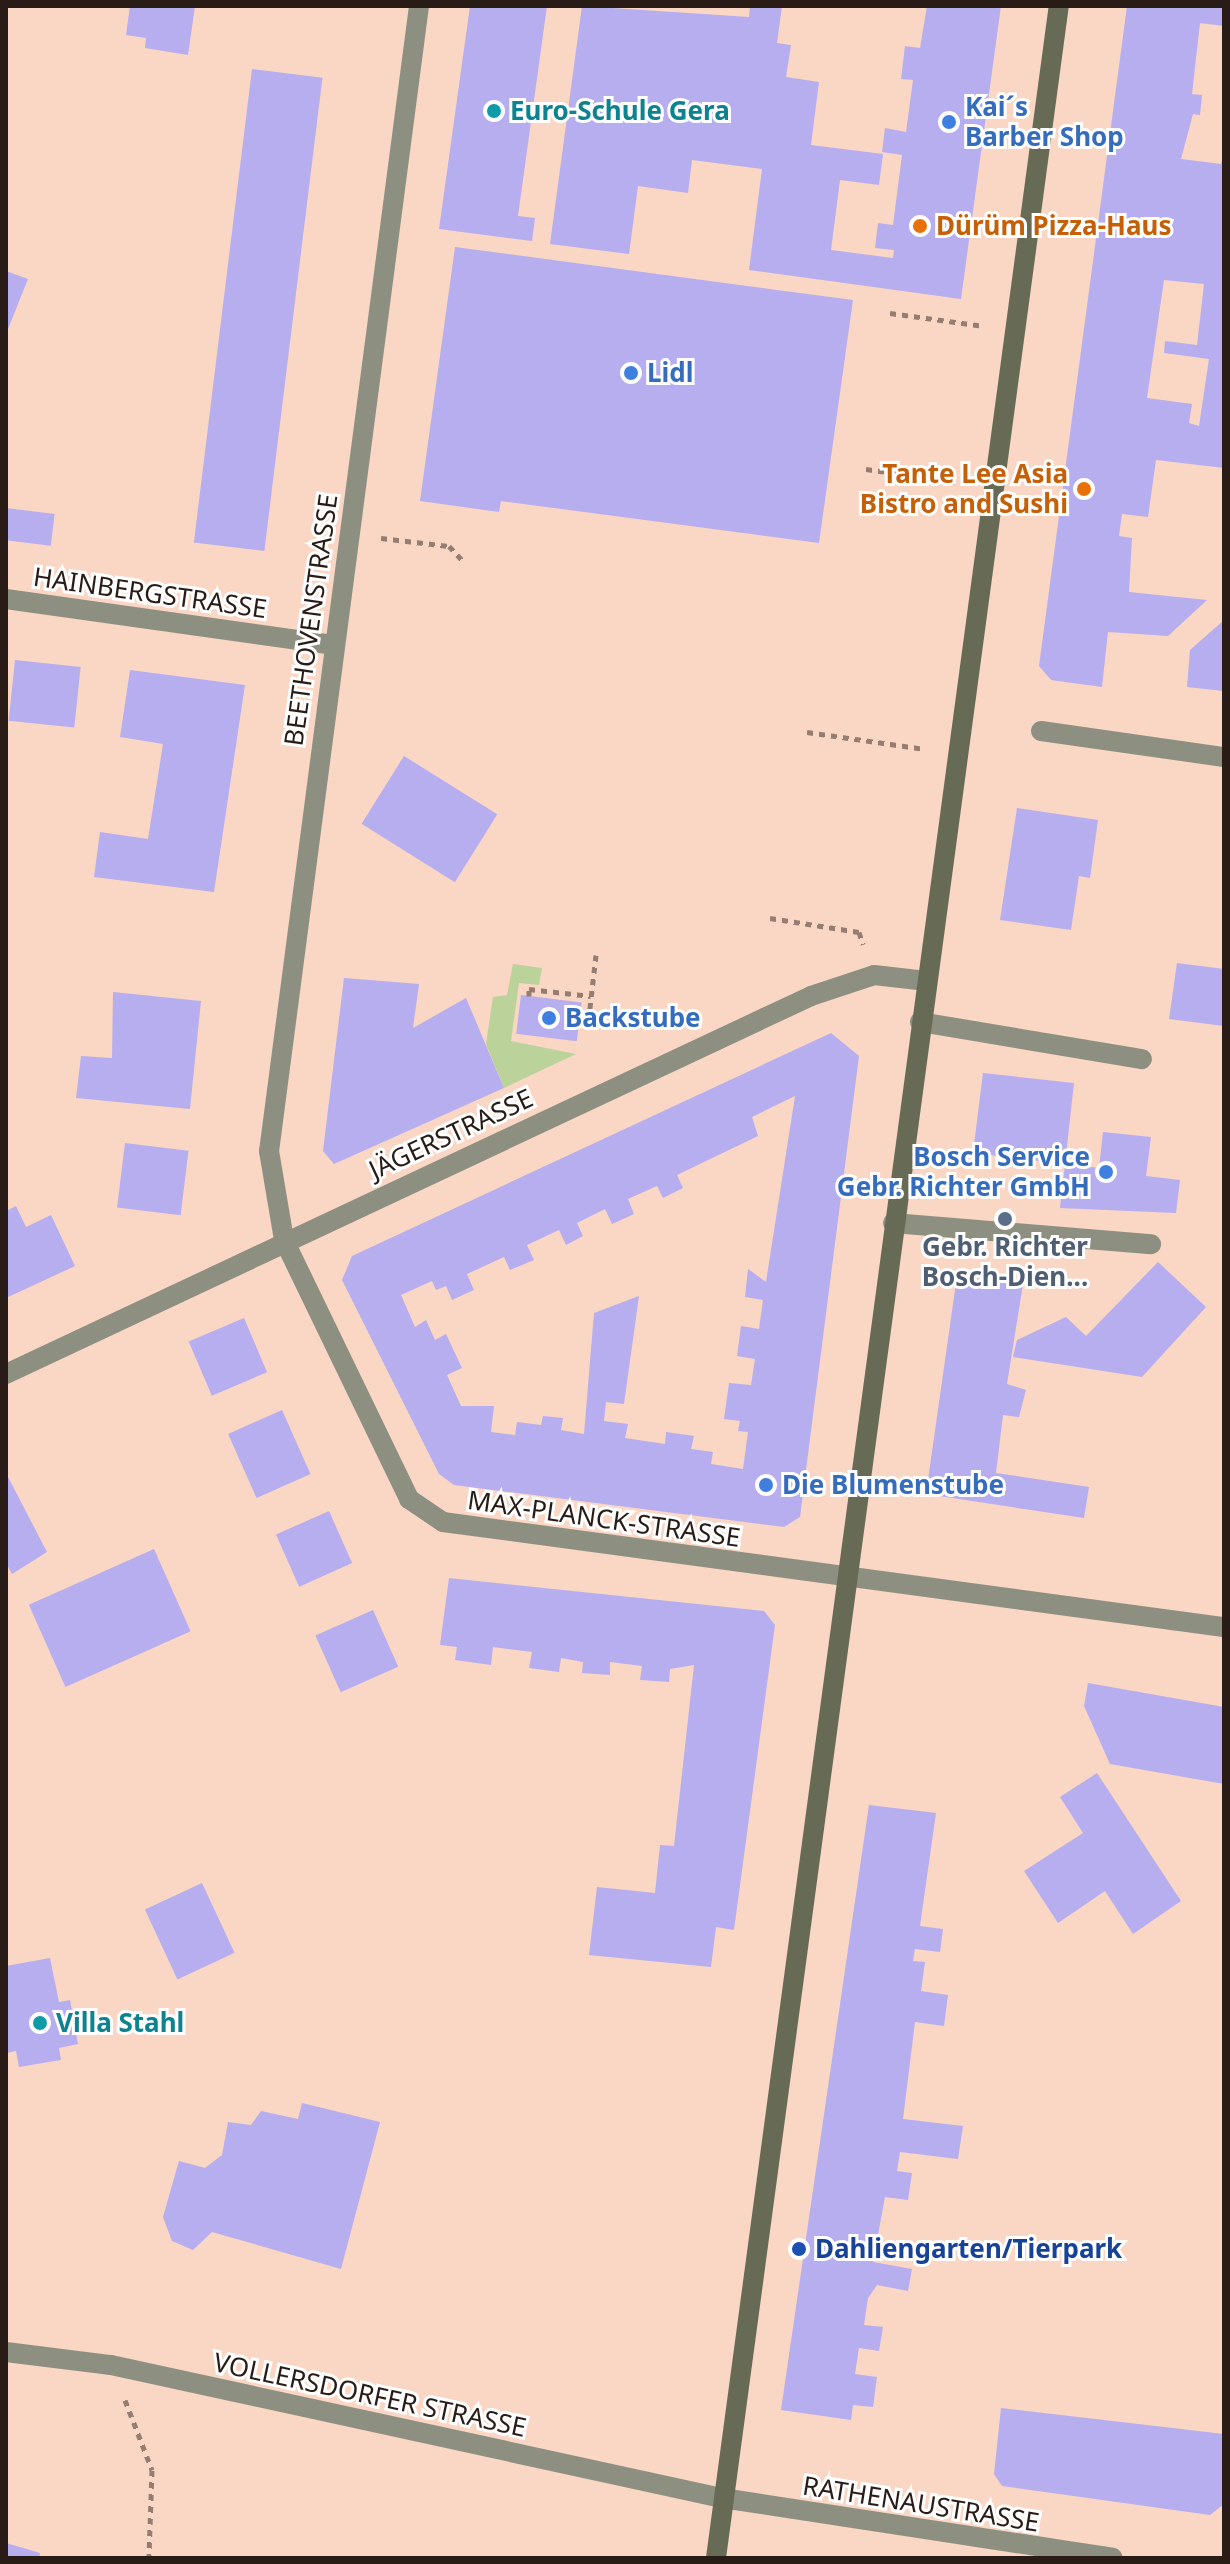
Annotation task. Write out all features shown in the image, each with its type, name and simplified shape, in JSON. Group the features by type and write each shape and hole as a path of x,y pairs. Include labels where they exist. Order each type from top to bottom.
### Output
{"main road":[{"path":"716,2558 1012,329 1059,6"}],"street":[{"name":"BEETHOVENSTRASSE","path":"284,1240 269,1151 419,6"},
{"name":"HAINBERGSTRASSE","path":"6,599 333,645"},
{"path":"1041,731 1224,757"},
{"name":"JÄGERSTRASSE","path":"6,1374 284,1240 811,996 874,975 927,981"},
{"path":"920,1022 1142,1059"},
{"path":"893,1223 1151,1244"},
{"name":"MAX-PLANCK-STRASSE","path":"284,1240 409,1499 443,1522 845,1581 1224,1627"},
{"name":"VOLLERSDORFER STRASSE","path":"6,2352 111,2365 722,2498"},
{"name":"RATHENAUSTRASSE","path":"722,2498 1112,2558"}],"path":[{"path":"890,313 1012,329"},
{"path":"866,469 991,487"},
{"path":"348,534 449,546 465,563"},
{"path":"807,732 957,753"},
{"path":"770,918 859,932 874,975"},
{"path":"596,955 588,1025 615,1027 646,1012"},
{"path":"529,996 529,989 575,998 591,996"},
{"path":"111,2365 152,2470 149,2558"}],"green space":[{"path":"513,964 542,968 539,985 519,983 511,1041 576,1054 504,1088 486,1044 493,997 507,995"}],"building":[{"path":"130,6 195,6 188,55 145,48 146,38 126,35"},
{"name":"Euro-Schule Gera","path":"470,6 547,6 518,216 535,218 532,241 439,229"},
{"path":"582,6 749,17 750,6 782,6 777,43 791,45 786,77 819,82 811,145 883,154 879,185 840,180 831,250 893,258 894,250 875,248 878,223 893,225 902,155 882,152 885,128 906,132 913,80 901,79 905,46 920,48 927,6 1001,6 961,299 749,270 762,169 692,160 688,193 638,186 629,254 550,244"},
{"path":"1127,6 1224,6 1224,26 1200,23 1192,94 1202,95 1200,115 1193,114 1181,159 1221,164 1224,155 1224,468 1156,460 1148,517 1122,514 1119,536 1132,538 1129,592 1207,600 1168,636 1108,632 1102,687 1051,680 1039,666","holes":["1164,280 1204,284 1197,345 1165,341 1164,353 1209,359 1199,426 1189,423 1192,404 1147,398"]},
{"path":"252,69 322,78 264,551 194,542"},
{"path":"455,247 853,300 819,543 501,501 499,512 420,501"},
{"path":"6,271 28,279 6,334"},
{"path":"6,508 55,514 51,546 6,540"},
{"path":"1224,620 1224,691 1187,687 1190,650"},
{"path":"15,660 81,667 74,728 9,721"},
{"path":"130,670 245,685 214,892 94,877 100,832 148,839 163,744 120,737"},
{"path":"404,756 497,814 455,882 362,824"},
{"path":"1017,808 1098,820 1090,878 1079,876 1071,930 1000,920"},
{"path":"1177,963 1224,969 1224,1026 1169,1019"},
{"path":"344,978 419,984 413,1028 466,998 504,1088 334,1164 323,1151"},
{"path":"113,992 201,1001 190,1109 76,1098 81,1056 112,1058"},
{"name":"Backstube","path":"521,995 582,1002 577,1041 516,1034"},
{"path":"831,1033 859,1056 800,1517 784,1527 454,1485 439,1474 342,1280 352,1256","holes":["795,1096 766,1282 748,1269 745,1297 763,1300 759,1329 741,1326 737,1356 755,1359 751,1385 729,1383 724,1419 740,1421 738,1431 748,1432 743,1469 711,1464 713,1452 691,1449 694,1436 666,1432 665,1444 625,1438 628,1424 604,1421 606,1402 624,1404 639,1296 594,1313 584,1434 561,1430 563,1418 543,1416 541,1425 517,1422 515,1435 491,1432 494,1406 461,1406 447,1375 462,1368 446,1334 435,1340 426,1320 415,1327 401,1295 432,1281 436,1290 446,1286 452,1300 474,1290 467,1274 504,1257 510,1270 534,1260 527,1245 559,1230 566,1245 583,1236 577,1223 605,1209 612,1224 634,1214 628,1199 657,1186 663,1198 683,1188 677,1175 758,1136 752,1117"]},
{"path":"983,1073 1074,1083 1065,1164 973,1153"},
{"name":"Bosch Service Gebr. Richter GmbH","path":"1103,1132 1151,1137 1146,1176 1180,1180 1176,1213 1060,1208 1065,1164 1099,1168"},
{"path":"125,1143 189,1151 181,1215 117,1208"},
{"path":"16,1206 26,1227 51,1215 75,1266 6,1298 6,1211"},
{"path":"1158,1262 1206,1307 1142,1377 1013,1357 1017,1340 1066,1317 1086,1336"},
{"path":"957,1276 1023,1284 1007,1384 1026,1390 1019,1417 1003,1415 996,1473 1089,1487 1084,1518 926,1494"},
{"path":"244,1318 267,1372 212,1396 189,1341"},
{"path":"282,1410 310,1474 257,1498 228,1434"},
{"path":"6,1473 47,1552 12,1574 6,1563"},
{"path":"329,1511 352,1563 299,1587 276,1535"},
{"path":"154,1549 191,1631 65,1687 29,1605"},
{"path":"449,1578 764,1611 775,1625 734,1930 716,1927 711,1967 589,1955 597,1887 655,1893 660,1845 674,1846 694,1665 670,1669 669,1682 640,1680 642,1666 610,1662 610,1675 582,1673 583,1662 561,1658 559,1672 529,1668 532,1652 493,1647 491,1665 455,1660 457,1647 440,1645"},
{"path":"373,1610 398,1667 341,1692 315,1636"},
{"path":"1088,1683 1224,1707 1224,1784 1110,1764 1084,1706"},
{"path":"1097,1773 1181,1901 1133,1934 1105,1891 1058,1923 1024,1871 1083,1833 1060,1797"},
{"path":"869,1805 936,1813 920,1926 943,1929 940,1952 915,1949 913,1961 925,1962 921,1991 948,1995 944,2026 915,2022 903,2119 963,2126 958,2159 900,2152 897,2171 912,2173 908,2200 885,2197 873,2262 912,2269 908,2291 877,2285 868,2298 864,2325 883,2327 879,2351 859,2348 855,2374 877,2377 873,2407 853,2405 851,2420 781,2410"},
{"path":"202,1883 235,1953 177,1979 145,1910"},
{"name":"Villa Stahl","path":"50,1958 59,2002 70,2000 78,2044 59,2048 61,2060 19,2067 16,2051 6,2053 6,1966"},
{"path":"302,2103 380,2122 341,2269 212,2232 193,2250 172,2241 163,2217 179,2161 205,2168 222,2155 228,2122 251,2125 261,2111 298,2119"},
{"path":"1001,2408 1224,2434 1224,2504 1210,2515 1002,2486 994,2474"},
{"path":"6,2543 40,2553 39,2558 6,2558"}],"place":[{"name":"Euro-Schule Gera","path":"494,111"},
{"name":"Kai´s Barber Shop","path":"949,122"},
{"name":"Dürüm Pizza-Haus","path":"920,226"},
{"name":"Lidl","path":"631,373"},
{"name":"Tante Lee Asia Bistro and Sushi","path":"1084,489"},
{"name":"Backstube","path":"549,1018"},
{"name":"Bosch Service Gebr. Richter GmbH","path":"1106,1172"},
{"name":"Gebr. Richter Bosch-Dien...","path":"1005,1219"},
{"name":"Die Blumenstube","path":"766,1485"},
{"name":"Villa Stahl","path":"40,2023"},
{"name":"Dahliengarten/Tierpark","path":"799,2249"}]}
